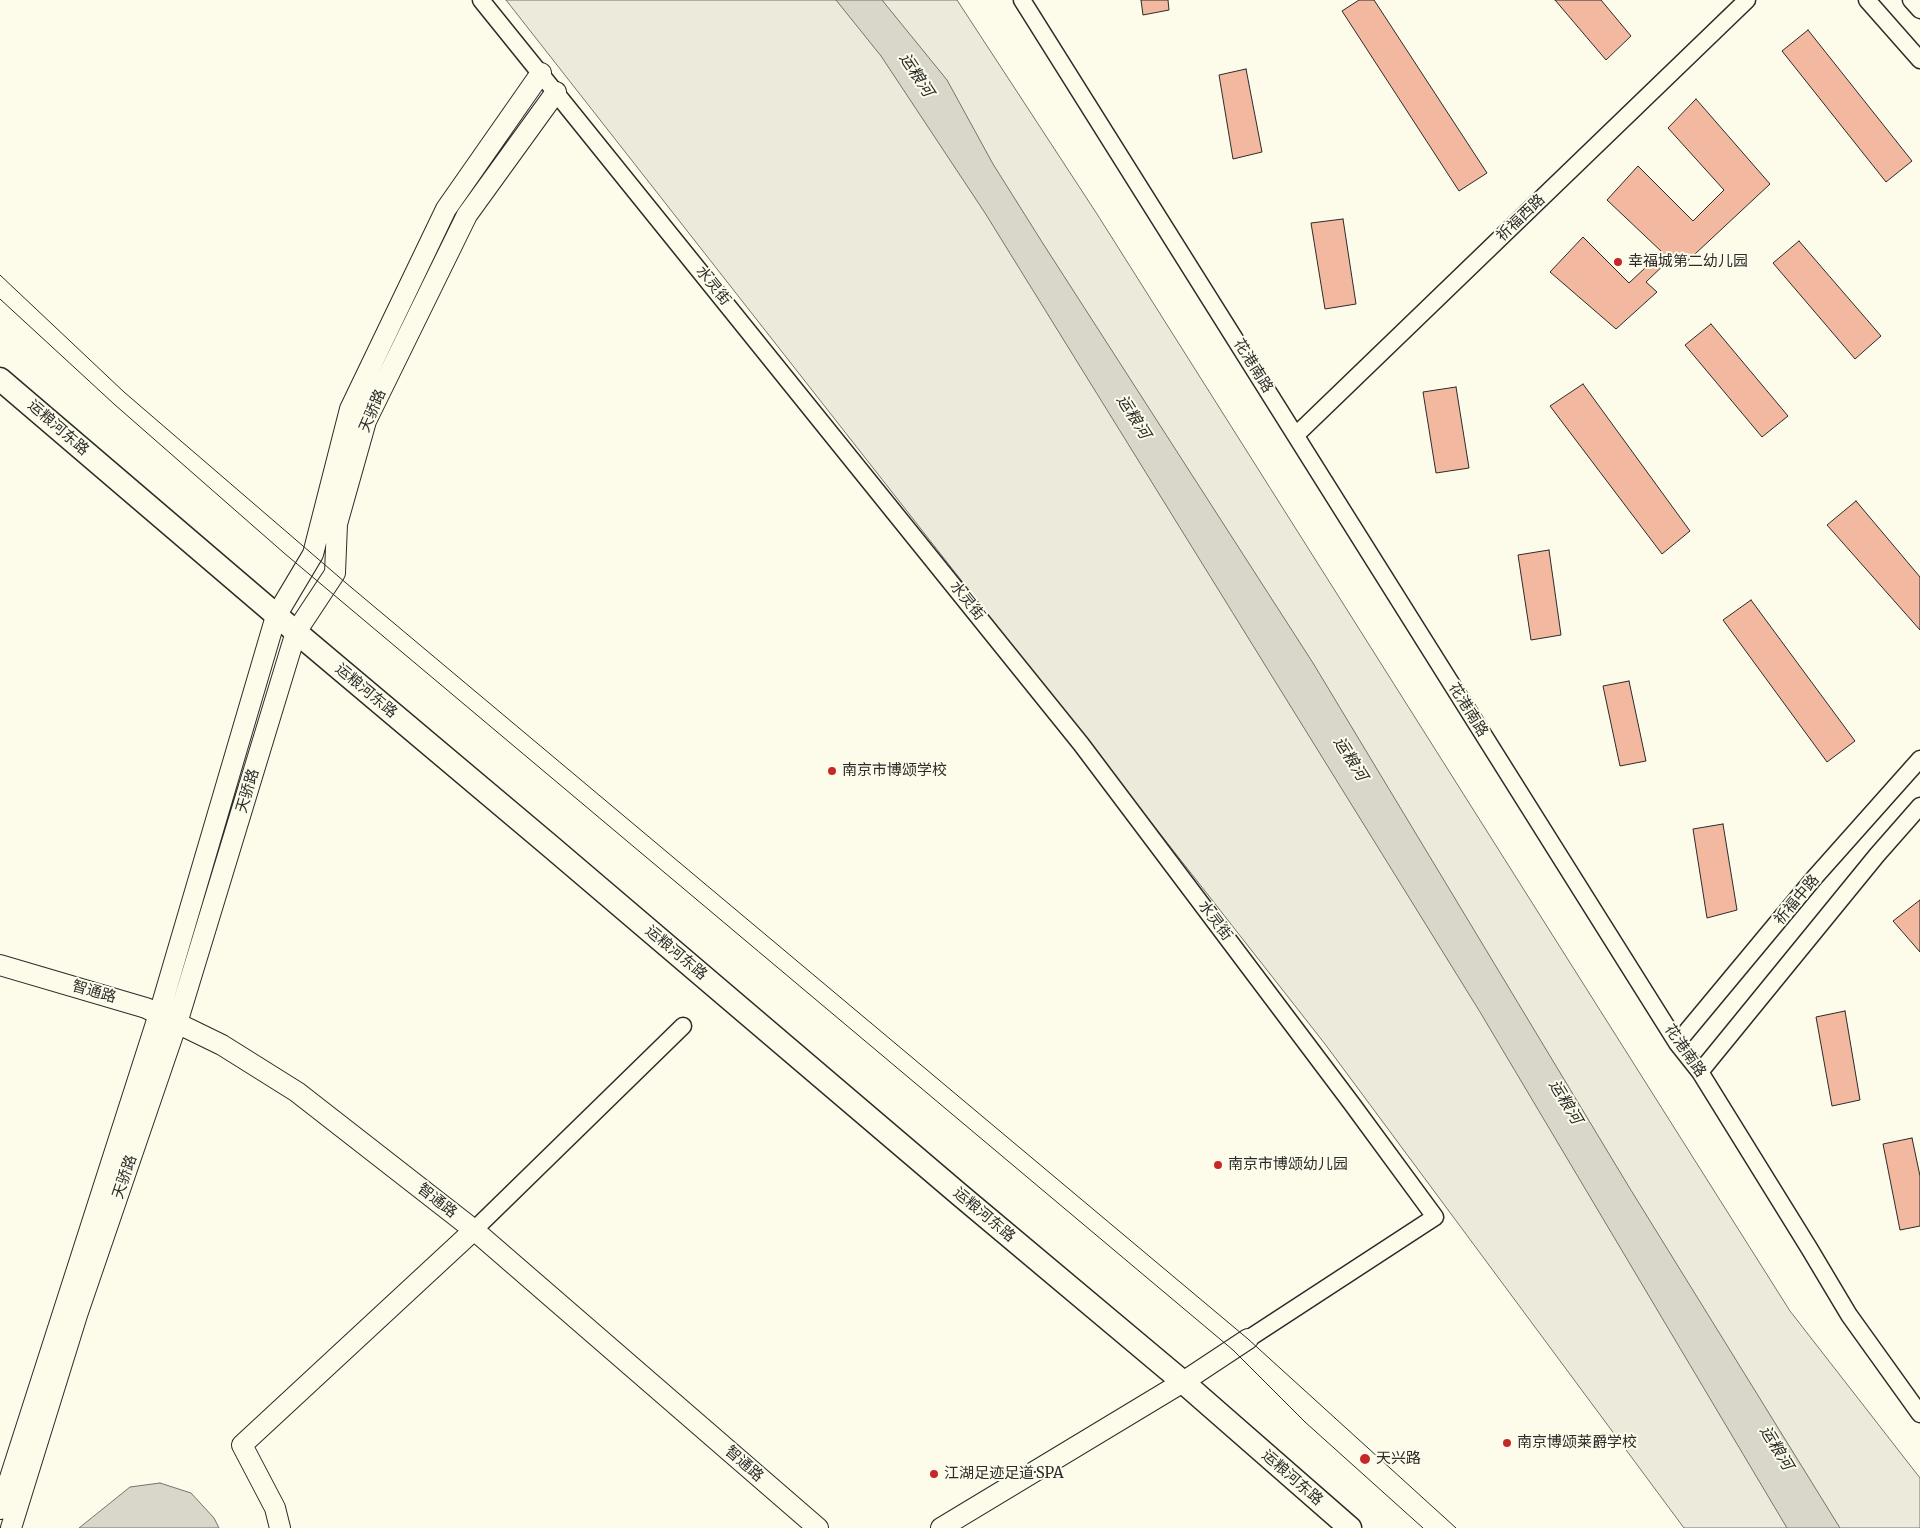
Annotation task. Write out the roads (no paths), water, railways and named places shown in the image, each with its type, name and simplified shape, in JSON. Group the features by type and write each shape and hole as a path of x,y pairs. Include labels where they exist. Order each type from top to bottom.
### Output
{"main road":[{"name":"运粮河东路","path":"0,379 276,616 1183,1382 1350,1528"}],"street":[{"name":"水灵街","path":"481,0 1081,744 1435,1217 1248,1340"},
{"name":"花港南路","path":"1022,0 1677,1043 1700,1072 1849,1315 1920,1414"},
{"name":"祈福西路","path":"1296,435 1747,0"},
{"path":"1868,0 1920,60"},
{"path":"1911,0 1920,10"},
{"name":"天骄路","path":"0,1508 159,1014 276,616 313,554 350,409 446,209 541,73"},
{"name":"天骄路","path":"11,1528 80,1306 178,1023 296,632 336,573 337,524 366,421 467,215 556,92"},
{"name":"祈福中路","path":"1677,1043 1815,877 1920,760"},
{"path":"1700,1072 1877,855 1920,806"},
{"name":"智通路","path":"0,965 146,1008 222,1045 297,1092 474,1230 818,1528"},
{"path":"280,1528 275,1508 242,1445 474,1230 682,1026"},
{"path":"941,1528 1183,1382 1248,1340"}],"water":[{"name":"运粮河","path":"836,0 882,0 947,80 993,164 1313,663 1629,1187 1840,1528 1787,1528 1480,1012 985,213 881,56"},
{"path":"160,1483 191,1493 214,1518 219,1528 79,1528 130,1487"}],"tram line":[{"path":"0,275 124,392 346,583 1248,1339 1456,1528"},
{"path":"0,299 114,404 284,553 1233,1350 1305,1422 1423,1528"}],"place":[{"name":"幸福城第二幼儿园","path":"1618,262"},
{"name":"南京市博颂学校","path":"832,771"},
{"name":"南京市博颂幼儿园","path":"1218,1165"},
{"name":"南京博颂莱爵学校","path":"1507,1443"},
{"name":"天兴路","path":"1365,1459"},
{"name":"江湖足迹足道·SPA","path":"934,1474"}]}
